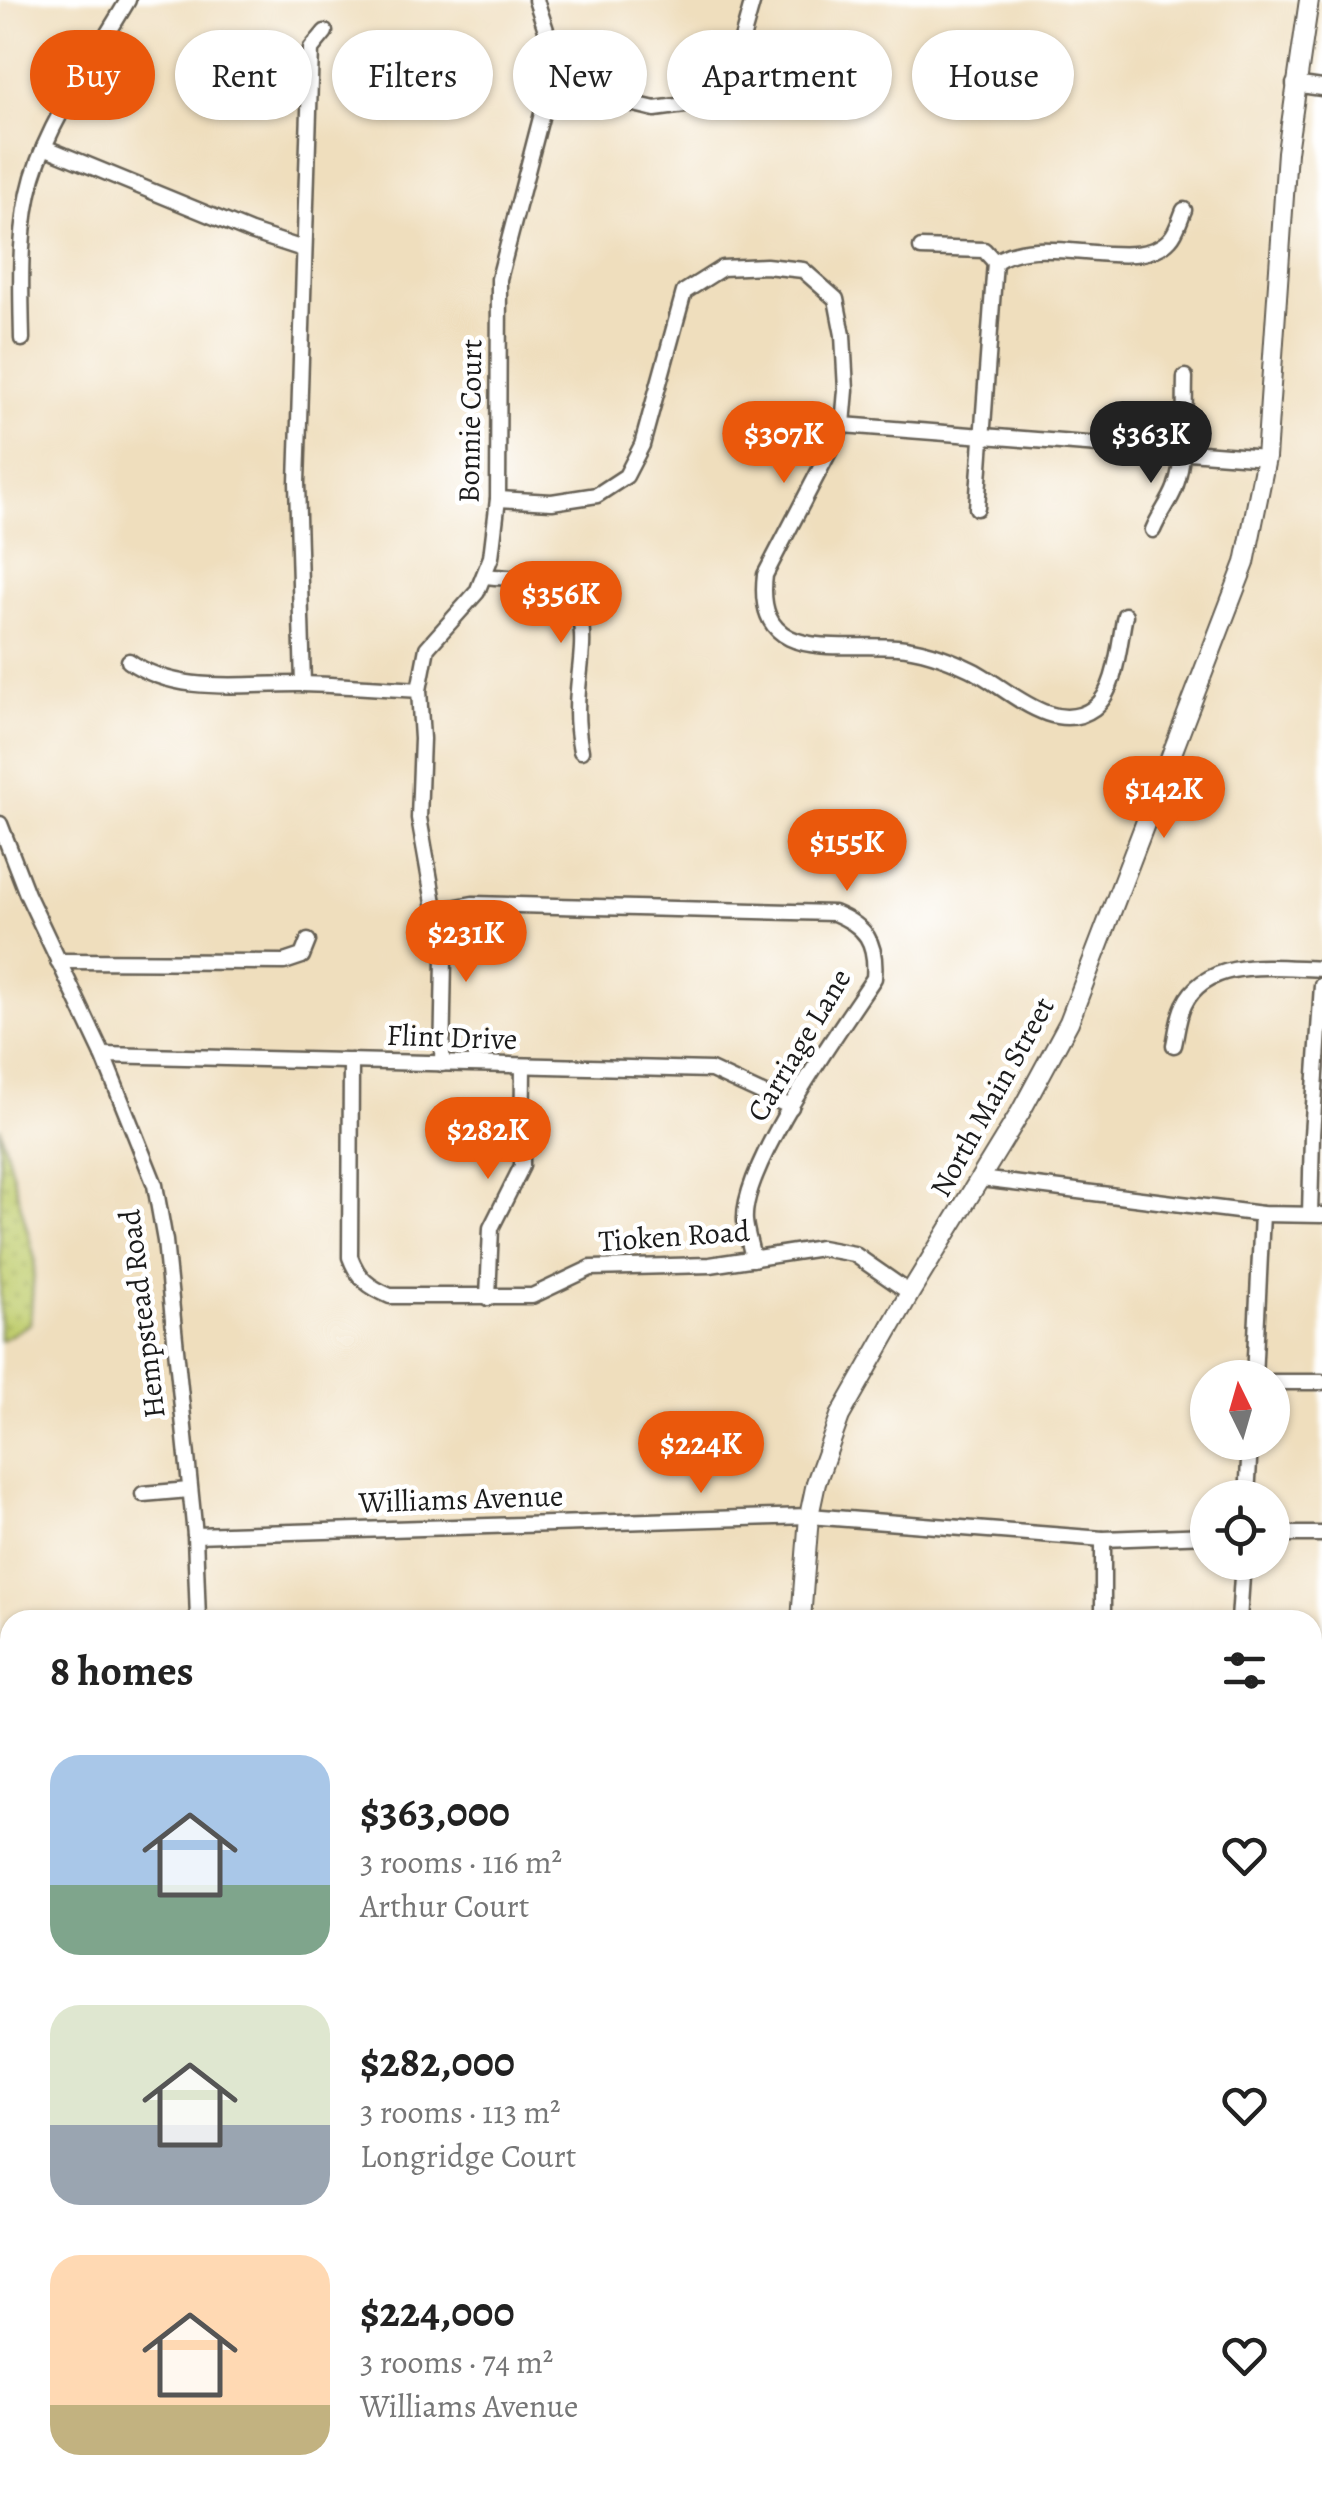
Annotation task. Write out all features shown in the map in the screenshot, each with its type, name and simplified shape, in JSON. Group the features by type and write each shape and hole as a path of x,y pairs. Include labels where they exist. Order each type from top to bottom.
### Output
{"main road":[{"name":"North Main Street","path":"803,1610 809,1516 816,1483 840,1416 1050,1061 1085,981 1245,564 1266,458 1294,84 1308,0"}],"street":[{"path":"22,340 22,253 32,182 44,147 128,0"},
{"path":"536,0 546,30"},
{"path":"647,107 692,104 732,71 753,0"},
{"path":"303,684 296,483 303,249 311,49 326,32"},
{"path":"1294,84 1322,88"},
{"name":"Bonnie Court","path":"442,1064 444,959 419,818 419,690 427,648 477,592 491,557 498,499 499,279 540,120"},
{"path":"44,147 303,249"},
{"path":"995,262 1010,252 1036,249 1136,254 1157,250 1173,237 1184,210"},
{"path":"921,248 984,250 995,262 978,508"},
{"path":"498,499 552,502 597,494 626,476 642,445 684,292 722,268 766,266 803,270 836,299 843,335 843,425 765,575 766,617 782,636 800,643 900,647 933,653 972,670 1040,711 1075,716 1096,707 1109,687 1125,615"},
{"path":"1153,530 1175,491 1182,451 1185,377"},
{"path":"843,425 1266,458"},
{"path":"484,576 548,584 566,593 578,608 583,628 576,728 581,752"},
{"path":"130,661 151,676 208,685 303,684 419,690"},
{"name":"Hempstead Road","path":"0,824 27,894 103,1055 155,1185 165,1241 195,1535 198,1610"},
{"name":"Carriage Lane","path":"435,911 473,904 834,912 856,922 872,944 874,978 791,1106 751,1180 744,1219 753,1259"},
{"path":"58,960 284,962 302,956 308,941"},
{"path":"1174,1045 1183,1007 1200,981 1232,969 1322,969"},
{"path":"981,1179 1262,1214 1316,1214 1312,1135 1322,985"},
{"name":"Flint Drive","path":"103,1055 711,1070 791,1106"},
{"name":"Tioken Road","path":"351,1061 350,1257 356,1274 371,1288 390,1296 532,1296 592,1268 710,1265 821,1248 854,1254 910,1293"},
{"path":"488,1298 491,1228 522,1166 523,1066"},
{"path":"1255,1360 1262,1214"},
{"path":"1290,1382 1322,1382"},
{"path":"144,1494 189,1490"},
{"name":"Williams Avenue","path":"195,1535 809,1516 1102,1539 1190,1536"},
{"path":"1290,1534 1322,1534"},
{"path":"1102,1539 1103,1610"},
{"path":"1240,1610 1242,1580"}],"green space":[{"path":"0,1127 35,1259 30,1324 0,1341"}]}
